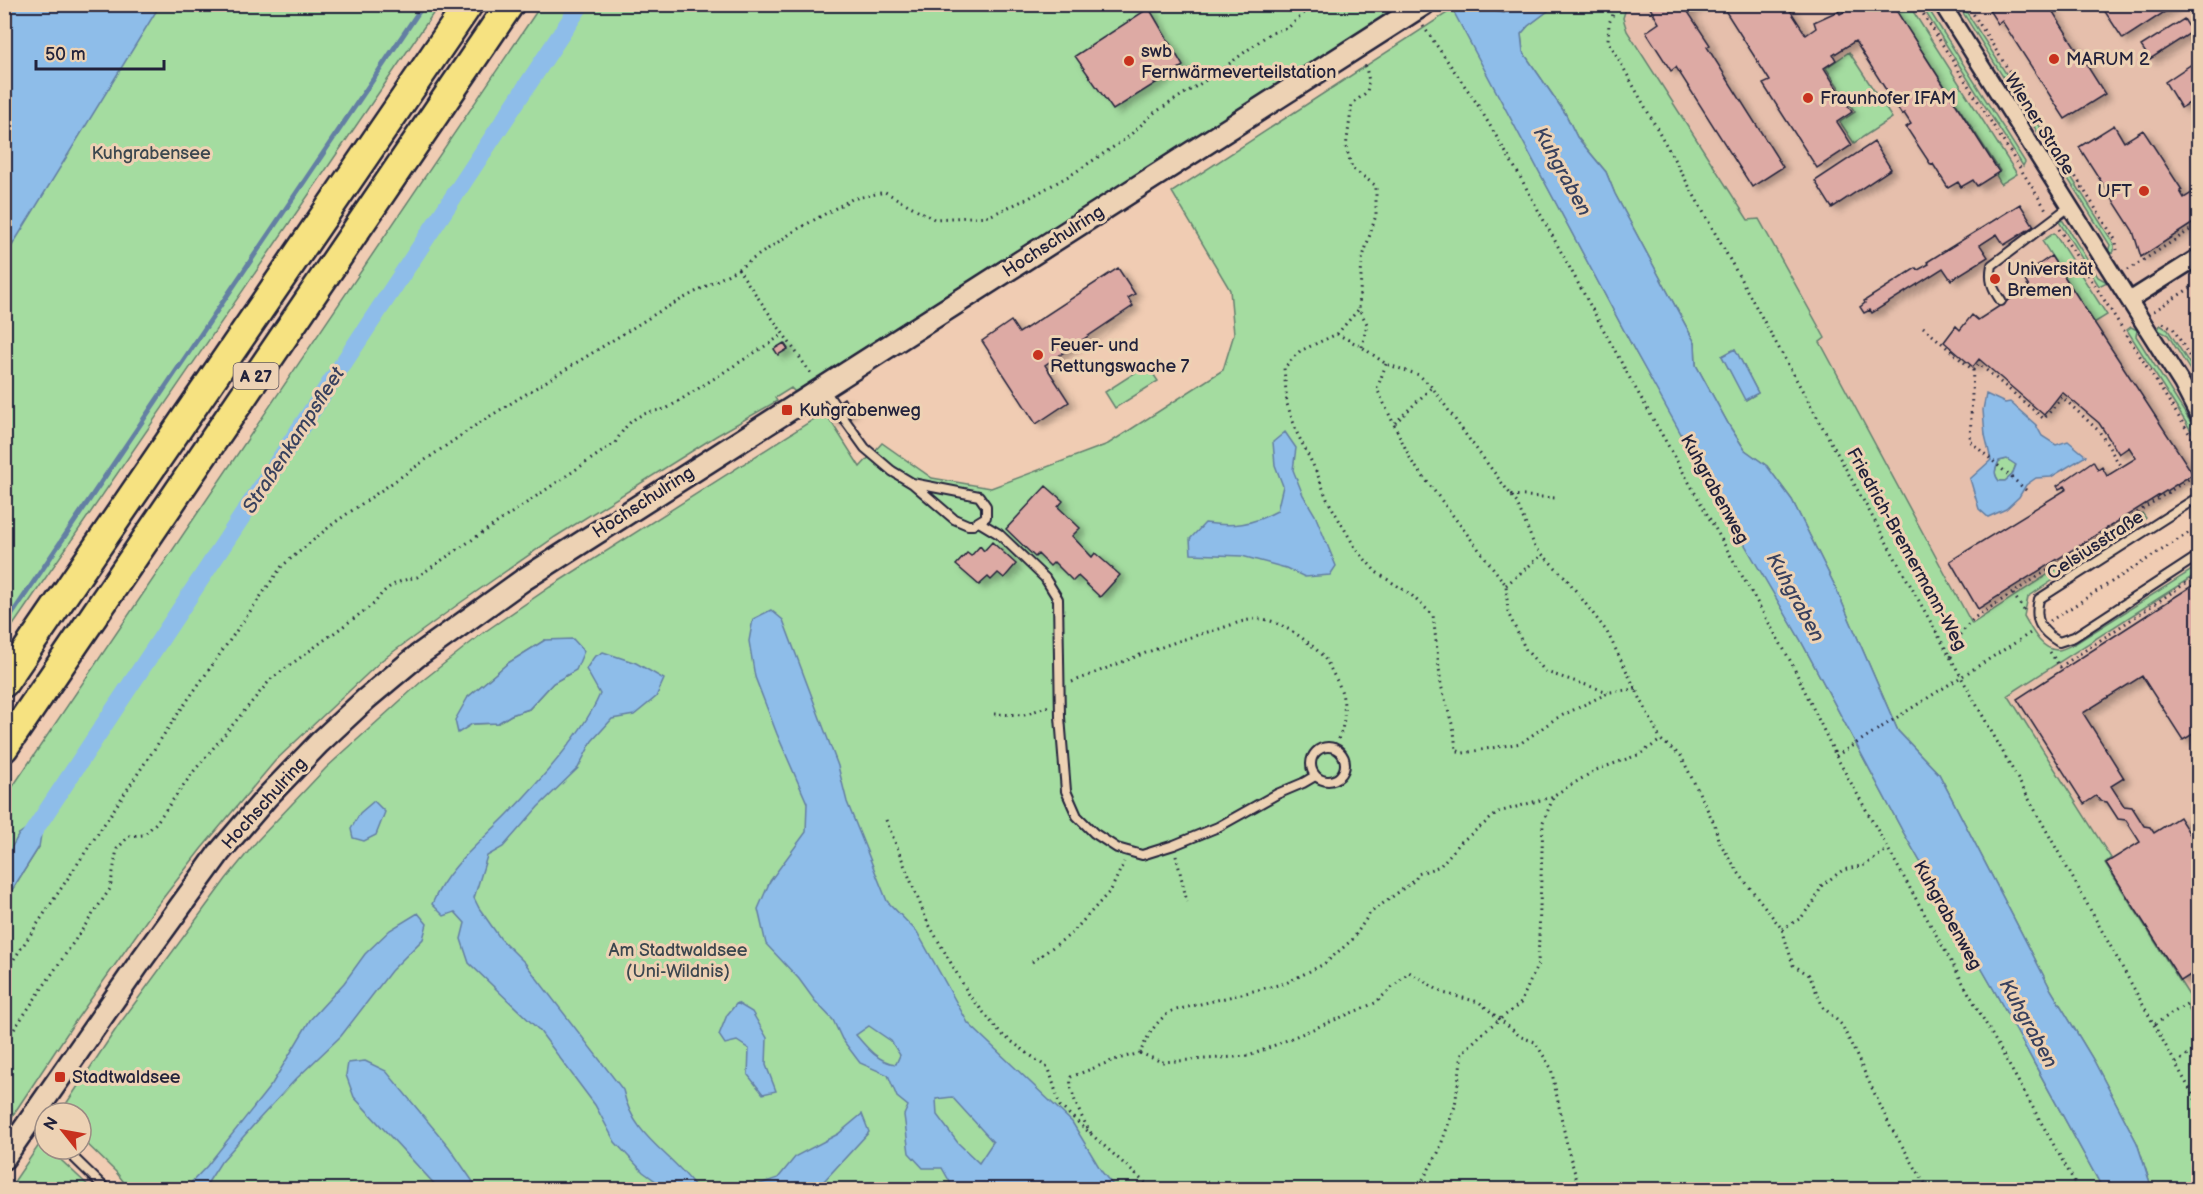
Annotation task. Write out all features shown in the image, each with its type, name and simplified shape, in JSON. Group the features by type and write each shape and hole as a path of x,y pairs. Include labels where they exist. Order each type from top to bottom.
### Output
{"highway":[{"name":"A 27","path":"4,682 469,4"},
{"name":"A 27","path":"4,748 510,4"}],"street":[{"name":"Wiener Straße","path":"1942,4 2069,207 2135,297 2199,415"},
{"name":"Hochschulring","path":"53,1101 140,962 219,853 297,766 358,706 416,657 523,580 829,396 1415,7"},
{"path":"2135,297 2199,257"},
{"name":"Wiener Straße","path":"2182,384 2199,405"},
{"name":"Hochschulring","path":"4,1158 33,1130"}],"lane":[{"path":"2001,301 1989,279 1992,265 2069,207"},
{"path":"842,416 865,448 892,471 912,483 954,519 968,525 986,517 986,506 980,496 912,483"},
{"name":"Celsiusstraße","path":"2041,627 2036,614 2039,599 2199,496"},
{"path":"979,522 999,534 1045,578 1058,599 1059,703 1066,790 1077,816 1094,833 1117,848 1142,855 1218,827 1276,794 1316,776"},
{"path":"2041,627 2059,642 2074,637 2199,556"},
{"path":"1333,748 1343,756 1344,762 1340,775 1336,778 1326,781 1316,776 1311,765 1314,754 1320,749 1333,748"},
{"path":"77,1161 107,1190"}],"path":[{"path":"4,974 175,718 282,566 334,523 479,423 660,311 738,269 796,230 852,199 885,192 934,219 989,216 1029,198 1074,173 1127,138 1154,113 1208,79 1269,34 1289,27 1314,4"},
{"name":"Friedrich-Bremermann-Weg","path":"1618,4 1609,23 1608,40 2199,1104"},
{"path":"1967,4 2116,241 2118,258"},
{"name":"Kuhgrabenweg","path":"1415,7 1518,173 1632,382 1791,662 1836,756 2079,1190"},
{"path":"1359,46 1369,81 1367,92 1352,104 1346,147 1352,168 1376,186 1376,215 1362,260 1359,309 1367,324 1362,347"},
{"path":"2126,271 2199,225"},
{"path":"2122,264 2135,297 2152,312 2155,318 2173,328 2199,371"},
{"path":"738,269 803,365 829,396"},
{"path":"2152,312 2199,282"},
{"path":"1359,309 1337,334 1300,351 1284,368 1287,404 1297,433 1327,499 1356,549 1376,572 1410,594 1433,615 1441,685 1454,731 1456,750 1463,753 1521,743 1555,718 1610,692 1636,689"},
{"path":"1923,327 1973,370"},
{"path":"4,1044 110,890 117,849 129,836 144,836 156,823 194,771 271,679 375,603 381,592 398,581 417,577 615,443 623,430 643,412 666,409 784,334"},
{"path":"1337,334 1362,347 1386,364 1419,375 1432,387 1517,503 1535,547 1566,578 1607,632 1662,740 1681,756 1715,825 1718,840 1740,875 1782,929 1793,965 1809,975 1823,1007 1842,1025 1890,1126 1929,1190"},
{"path":"2027,491 1970,441 1973,370 1979,363 2044,419 2062,397 2099,431 2121,467"},
{"path":"1386,364 1377,389 1412,462 1506,585 1508,613 1526,650 1546,672 1610,692"},
{"path":"1395,423 1432,387"},
{"path":"1951,658 1958,637 1974,618 2199,473"},
{"path":"1511,495 1556,498"},
{"path":"2058,616 2199,527"},
{"path":"1506,585 1542,554"},
{"path":"2060,667 2199,575"},
{"path":"1059,687 1182,639 1260,618 1277,622 1324,657 1338,683 1344,706 1341,737 1333,748"},
{"path":"1836,756 2041,627"},
{"path":"994,714 1024,715 1059,703"},
{"path":"1140,1053 1164,1015 1172,1011 1286,983 1324,964 1353,939 1370,913 1415,880 1418,874 1440,866 1461,842 1499,812 1554,796 1596,770 1638,755 1662,740"},
{"path":"1417,1190 1438,1153 1455,1106 1462,1053 1487,1029 1520,1004 1538,964 1543,822 1554,796"},
{"path":"886,820 927,921 968,993 1000,1033 1049,1069 1060,1106 1153,1190"},
{"path":"1174,845 1187,902"},
{"path":"1782,929 1801,918 1822,885 1843,870 1866,865 1888,849"},
{"path":"1032,962 1071,934 1111,890 1129,853"},
{"path":"1091,1133 1079,1113 1070,1084 1071,1077 1113,1060 1140,1053 1162,1062 1250,1056 1375,1003 1409,972 1443,993 1479,1002 1521,1037 1535,1042 1551,1068 1568,1150 1580,1190"},
{"path":"2155,1024 2199,997"},
{"path":"2176,1063 2199,1048"}],"shaded area":[{"name":"Universität Bremen","path":"1627,4 2198,5 2198,479 1972,624 1819,342 1825,338 1759,219 1748,220 1627,31 1623,18"},
{"path":"2198,573 2198,991 2190,997 2105,863 2110,858 2008,695"}],"green space":[{"name":"Kuhgrabensee","path":"4,5 439,5 5,637 4,637"},
{"path":"541,5 1390,5 1388,11 1379,20 795,392 791,388 775,398 777,401 716,436 555,537 382,660 275,761 201,849 153,911 74,1023 5,1127 5,901 39,847 19,834 5,861 5,798"},
{"path":"1556,5 1627,5 1623,18 1627,31 1748,220 1759,219 1825,338 1820,342 1972,624 2142,513 2146,518 2028,597 2024,616 2042,643 2058,650 2076,643 2198,566 2198,573 2008,695 2111,858 2105,863 2190,997 2188,1008 2198,1026 2198,1189 2152,1189 2137,1143 2094,1061 2051,990 1939,774 1898,731 1834,584 1792,500 1767,466 1745,450 1730,427 1696,365 1695,343 1615,194 1606,172 1577,137 1565,113 1523,52 1521,34","holes":["1735,349 1758,393 1746,400 1722,356"]},
{"path":"1892,5 1909,5 2017,174 2001,184 1996,175 2000,171"},
{"path":"1921,5 1926,5 2025,162 2023,166"},
{"path":"1961,5 2046,136 2040,136 1960,8"},
{"name":"Am Stadtwaldsee (Uni-Wildnis)","path":"1453,9 1636,353 1800,639 1902,830 1994,990 2103,1189 130,1190 116,1172 93,1150 93,1101 68,1101 118,1026 226,879 257,841 326,768 422,681 483,633 550,587 825,412 860,467 882,443 932,478 991,488 1108,444 1223,370 1234,334 1230,290 1172,192","holes":["545,640 569,674 553,683 529,709 511,715 498,723 472,724 468,697 508,663"]},
{"path":"1849,52 1892,118 1854,143 1840,122 1855,112 1826,68"},
{"path":"2054,150 2114,244 2114,251 2111,255 2108,252 2110,245 2053,155"},
{"path":"2058,220 2063,221 2098,277 2107,282 2099,286"},
{"path":"2054,233 2107,315 2094,323 2042,241"},
{"path":"2160,325 2168,330 2198,377 2198,383 2168,335 2158,330"},
{"path":"2131,327 2137,330 2136,336 2193,426 2198,429 2198,434 2192,432 2127,330"},
{"path":"1147,365 1158,381 1115,408 1105,392"},
{"path":"2007,459 2016,464 2012,475 2005,481 1999,481 1995,474 1996,467 1999,461"},
{"path":"33,1154 33,1161 62,1161 92,1189 9,1189"}],"water":[{"name":"Kuhgrabensee","path":"4,5 160,5 5,257"},
{"name":"Kuhgraben","path":"1450,5 1488,5 1494,11 1504,13 1517,5 1556,5 1521,34 1523,52 1565,113 1577,137 1606,172 1615,194 1695,343 1696,365 1730,427 1745,450 1767,466 1792,500 1834,584 1898,731 1939,774 2051,990 2094,1061 2137,1143 2152,1189 2103,1189 1994,990 1902,830 1800,639 1636,353"},
{"path":"1735,349 1758,393 1745,400 1722,356"},
{"path":"1986,394 2005,403 2010,402 2036,425 2042,436 2056,445 2068,441 2086,456 2051,477 2036,478 2026,485 2019,497 2006,509 1988,517 1979,509 1970,479 1991,460 1985,435 1983,410","holes":["2007,459 2016,465 2012,475 2005,481 1999,481 1995,471 1999,461"]},
{"path":"1285,432 1296,448 1293,470 1336,566 1330,575 1305,577 1286,568 1242,556 1191,554 1190,539 1205,523 1242,524 1277,511 1283,486 1275,465 1273,442"},
{"path":"771,610 783,620 838,766 847,802 887,901 917,932 968,1023 1072,1122 1102,1172 1116,1189 992,1190 987,1187 954,1189 942,1168 923,1168 909,1153 904,1115 908,1106 897,1097 888,1075 860,1063 842,1039 833,1020 766,944 758,909 770,881 806,832 807,803 755,677 749,641 753,619","holes":["869,1026 891,1041 900,1055 896,1064 878,1057 856,1035","952,1097 993,1142 979,1163 958,1143 937,1115 936,1099"]},
{"path":"573,639 584,651 576,670 553,683 529,709 511,715 498,723 472,724 458,733 455,720 468,697 508,663 545,640"},
{"path":"603,652 636,663 664,679 656,697 634,715 612,719 592,741 578,768 538,807 503,847 487,856 474,898 500,938 525,963 623,1090 628,1107 645,1134 697,1189 667,1189 643,1172 615,1142 595,1105 539,1030 469,963 461,939 465,923 455,912 444,916 432,904 456,866 533,788 583,724 600,694 586,669 594,657"},
{"path":"374,801 385,812 376,835 364,841 353,838 351,829 360,813"},
{"path":"44,816 39,847 5,901 5,861 19,834"},
{"path":"418,913 427,924 423,939 391,971 341,1036 296,1079 221,1162 207,1184 211,1189 185,1189 207,1166 272,1084 310,1020 344,983 365,954 390,930"},
{"path":"737,1003 752,1012 767,1038 766,1065 776,1091 763,1094 748,1075 749,1049 737,1041 725,1044 719,1035 727,1015"},
{"path":"365,1061 386,1071 449,1147 478,1189 439,1189 354,1097 346,1075 348,1063"},
{"path":"862,1114 869,1132 823,1182 795,1189 752,1189 778,1178 796,1156 838,1134"}],"building":[{"path":"1655,4 1700,4 1688,12 1710,45 1707,47 1783,167 1752,187 1676,67 1671,71 1646,32 1659,23 1650,8"},
{"name":"Fraunhofer IFAM","path":"1721,4 1786,4 1806,35 1816,28 1814,22 1838,11 1840,14 1849,9 1846,4 1892,4 1999,172 1977,186 1973,180 1961,187 1958,182 1948,188 1906,127 1911,124 1904,113 1902,115 1855,41 1833,55 1836,60 1824,68 1852,112 1837,122 1852,145 1817,168 1763,84 1770,81"},
{"name":"MARUM 2","path":"1985,4 2048,4 2105,94 2065,119 2002,21 1998,24"},
{"path":"2100,4 2177,4 2123,39"},
{"name":"swb Fernwärmeverteilstation","path":"1149,8 1183,66 1113,110 1075,56"},
{"path":"2184,19 2192,32 2150,59 2141,46"},
{"path":"2198,60 2198,98 2181,108 2165,82"},
{"name":"UFT","path":"2114,125 2124,142 2143,130 2182,190 2180,191 2184,198 2198,189 2198,220 2141,257 2133,231 2079,147"},
{"path":"1874,142 1891,169 1832,208 1815,181"},
{"path":"2020,204 2034,226 2004,245 1997,234 1980,245 1988,257 1951,280 1943,268 1872,313 1870,310 1864,313 1860,307 1865,303 1864,301 1916,268 1918,270 1929,264 1927,262"},
{"path":"2051,256 2193,474 1978,609 1950,561 2067,489 2065,486 2059,489 2057,486 2093,461 2098,470 2102,467 2107,476 2136,458 2129,447 2119,454 2099,423 2062,392 2044,415 1979,359 1973,367 1944,342 1956,326 1960,330 1972,315 1978,320 2029,287 2022,276"},
{"path":"1118,268 1135,294 1128,298 1133,306 1045,365 1069,402 1036,424 982,341 1011,321 1019,333"},
{"path":"784,343 788,349 778,355 774,349"},
{"path":"844,398 852,410 833,422 825,410"},
{"path":"1046,486 1063,501 1058,507 1080,528 1072,536 1092,557 1095,553 1120,575 1100,597 1078,576 1073,581 1054,562 1050,566 1038,554 1035,557 1006,529"},
{"path":"992,542 1016,564 1004,578 998,573 991,580 988,577 979,585 956,565 967,553 971,556 980,546 984,551"},
{"path":"2198,582 2198,665 2194,668 2198,676 2198,731 2183,740 2142,676 2083,713 2124,778 2111,786 2124,806 2132,807 2144,826 2150,827 2154,833 2179,817 2198,847 2198,970 2181,981 2106,863 2140,842 2126,820 2118,819 2107,802 2100,801 2096,796 2084,804 2017,699"}],"waterway":[{"path":"4,626 424,4"},
{"name":"Straßenkampsfleet","path":"4,876 581,4"}],"place":[{"name":"MARUM 2","path":"2054,59"},
{"name":"swb Fernwärmeverteilstation","path":"1129,61"},
{"name":"Fraunhofer IFAM","path":"1808,98"},
{"name":"UFT","path":"2144,191"},
{"name":"Universität Bremen","path":"1995,279"},
{"name":"Feuer- und Rettungswache 7","path":"1038,355"},
{"name":"Kuhgrabenweg","path":"787,410"},
{"name":"Stadtwaldsee","path":"60,1077"}]}
